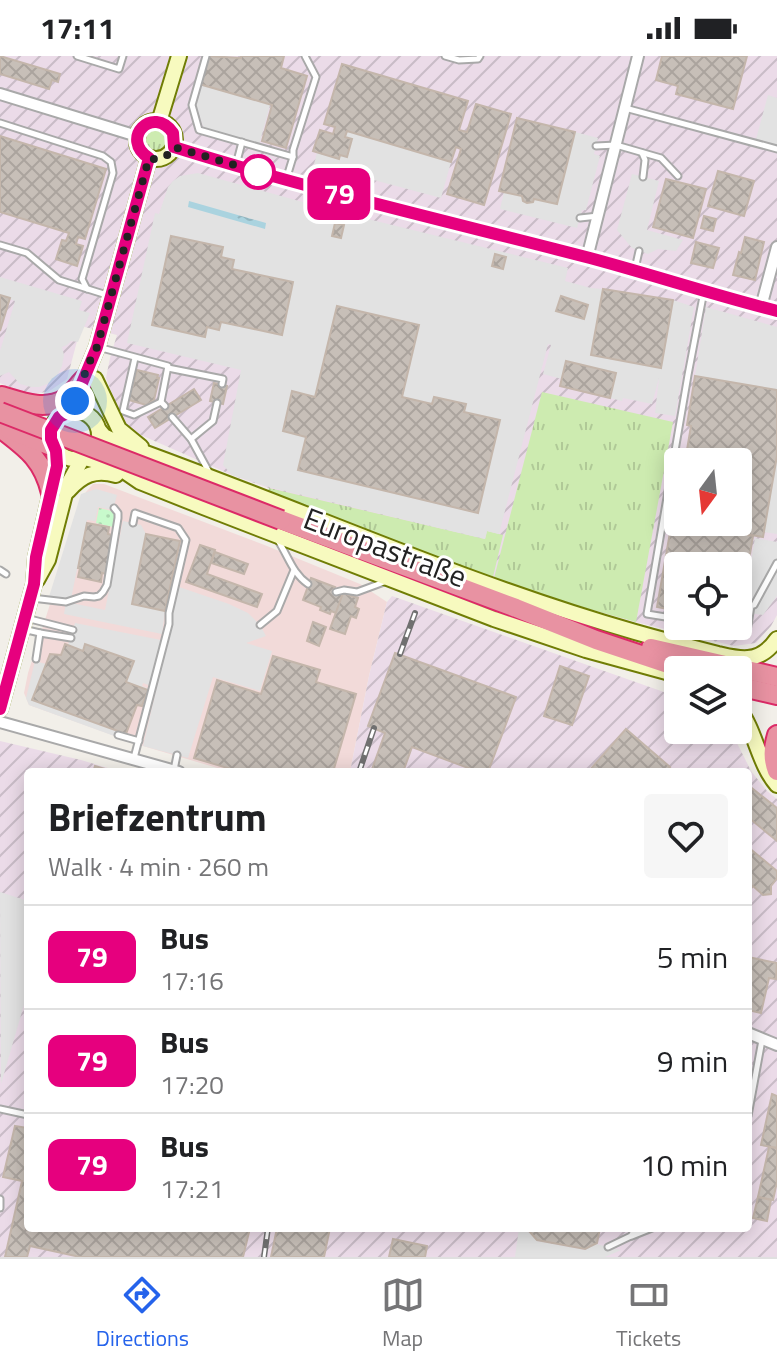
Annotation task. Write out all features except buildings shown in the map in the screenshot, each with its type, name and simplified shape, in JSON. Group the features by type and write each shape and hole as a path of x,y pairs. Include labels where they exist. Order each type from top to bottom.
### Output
{"highway":[{"path":"1,401 48,405 68,398 89,380"},
{"path":"1,401 47,416 64,414"},
{"name":"Europastraße","path":"1,401 278,528 516,608 655,649 772,676"},
{"path":"0,427 39,440 55,449"},
{"path":"0,427 32,453 58,494"},
{"name":"Europastraße","path":"516,608 664,668"},
{"path":"682,646 772,676"},
{"path":"752,689 777,695"},
{"path":"777,735 773,760 777,771"}],"street":[{"path":"159,122 179,56"},
{"path":"587,258 638,56"},
{"path":"0,94 137,136"},
{"path":"159,122 168,125 173,133 174,147 161,158 149,158 139,149 137,136 145,124 159,122"},
{"path":"174,147 422,217 634,270 777,311"},
{"path":"58,494 51,430 89,380 149,158"},
{"path":"761,307 777,247"},
{"path":"0,709 6,661 29,623 36,557 58,494 99,440 89,380"},
{"path":"89,380 119,429 151,454"},
{"path":"64,414 80,412 95,424"},
{"name":"Europastraße","path":"95,424 109,438 543,604 682,646 737,658 749,659 760,655 770,649 777,639"},
{"path":"55,449 67,459 84,458"},
{"name":"Europastraße","path":"84,458 118,467 140,482 278,528 392,580 537,635 664,670"},
{"path":"58,494 92,473 101,471 140,482"},
{"path":"0,722 166,768"},
{"path":"752,732 764,763 777,785"},
{"path":"752,1035 777,1045"}],"lane":[{"path":"77,56 119,69 123,56"},
{"path":"206,56 192,105 199,130 293,157"},
{"path":"286,180 316,77 305,56"},
{"path":"445,56 459,60 478,59 480,56"},
{"path":"625,108 777,149"},
{"path":"0,123 103,156 111,162 113,173 82,279 87,289"},
{"path":"235,166 242,142"},
{"path":"596,146 616,145 661,158 678,176"},
{"path":"641,152 645,160 643,177"},
{"path":"580,218 599,216"},
{"path":"0,245 27,253 59,280 111,297"},
{"path":"634,270 639,251"},
{"path":"664,617 647,614 705,290"},
{"path":"97,347 168,368 223,379 222,384"},
{"path":"135,358 123,411 134,415 163,404 168,368"},
{"path":"191,439 213,421 217,403"},
{"path":"172,417 191,439 215,479"},
{"path":"32,591 66,602 84,596 94,597 103,592 107,585 118,518 114,508"},
{"path":"133,523 135,513 178,528 186,540 134,758"},
{"path":"278,528 294,570 308,584"},
{"path":"752,606 777,563"},
{"path":"260,625 277,611 294,570"},
{"path":"336,592 357,592 392,580"},
{"path":"29,623 73,630"},
{"path":"29,623 40,633 71,638"},
{"path":"36,659 40,633"},
{"path":"118,735 139,741"},
{"path":"176,768 177,755"},
{"path":"752,1095 763,1039"},
{"path":"0,1109 24,1114"},
{"path":"0,1199 0,1208"},
{"path":"631,1236 634,1232"},
{"path":"608,1247 642,1232"}],"shaded area":[{"path":"0,56 777,56 777,615 756,643 734,646 710,640 752,640 752,552 664,552 664,629 492,581 134,432 123,421 106,378 117,335 81,326 67,379 48,392 28,394 0,383"},
{"path":"202,85 270,105 259,145 204,129 196,106"},
{"path":"768,95 777,98 777,145 756,139"},
{"path":"347,131 451,162 441,198 314,164 317,153 339,159"},
{"path":"575,132 598,138 594,154 600,156 586,210 582,210 577,228 500,209 504,192 522,196 527,203 534,199 557,204"},
{"path":"198,173 335,211 568,268 565,281 603,289 591,354 673,300 694,307 675,416 655,413 659,378 652,404 610,398 616,373 566,362 562,379 543,374 551,345 548,344 499,534 487,531 485,539 269,487 232,475 223,465 241,370 127,343 155,213 159,214 168,187 180,176","holes":["171,236 223,247 221,257 234,260 232,269 293,282 221,322 218,330 207,327 205,337 152,325","560,297 588,305 584,319 556,311","337,306 419,325 402,397 432,404 434,397 465,404 464,412 500,421 478,513 299,470 306,437 283,430 292,392 315,397"]},
{"path":"632,174 659,181 647,230 683,240 676,251 658,249 648,254 632,248 617,230"},
{"path":"0,277 82,301 79,310 90,313 78,342 71,341 62,347 62,366 50,383 31,387 20,384 9,372 0,376 0,351 15,301 0,295"},
{"path":"706,307 777,327 777,390 695,376"},
{"path":"777,456 777,534 764,532"},
{"path":"93,484 104,484 360,584 387,602 351,768 217,768 143,746 29,705 24,693 28,673 86,492"},
{"path":"96,489 117,495 113,510 98,507 95,521 87,520 71,599 67,602 105,610 123,521 141,525 146,534 132,604 165,611 162,634 64,614 66,602 48,600 81,494"},
{"path":"755,538 777,542 777,596 763,615 752,613"},
{"path":"179,587 248,613 266,636 246,643 272,651 260,691 213,677 188,758 143,746"},
{"path":"392,596 664,692 664,744 738,744 750,768 351,768 387,602"},
{"path":"75,623 161,640 151,686 143,683 142,686 149,689 126,682 133,661 86,644 83,651 68,645"},
{"path":"35,661 46,664 33,700 119,732 117,737 29,705 26,698"},
{"path":"0,741 108,768 24,768 24,1232 752,1232 752,772 777,799 777,1257 0,1257"},
{"path":"0,892 24,900 24,1005 1,1084"},
{"path":"518,1232 529,1232 537,1241 585,1250 596,1244 621,1250 605,1257 515,1257"}],"green space":[{"path":"156,130 165,133 168,142 165,151 156,154 147,151 144,142 147,133"},
{"path":"542,392 673,422 668,448 664,448 664,471 636,622 493,582"},
{"path":"269,488 485,539 487,531 503,535 492,581 267,493"},
{"path":"99,508 116,512 113,527 96,523"}],"water":[{"path":"189,201 266,223 265,229 188,207"}],"railway":[{"path":"400,654 415,613"},
{"path":"360,768 374,728"},
{"path":"264,1257 267,1232"}],"bus line":[{"name":"79","path":"0,709 34,584 36,557 53,488 57,466 51,430 59,417 70,412 97,347 149,158 141,153 137,145 137,136 145,124 154,121 164,123 175,137 174,147 212,159 634,270 777,311"}],"route":[{"path":"75,401 97,347 149,158 161,158 174,147 261,173 258,172"}]}
